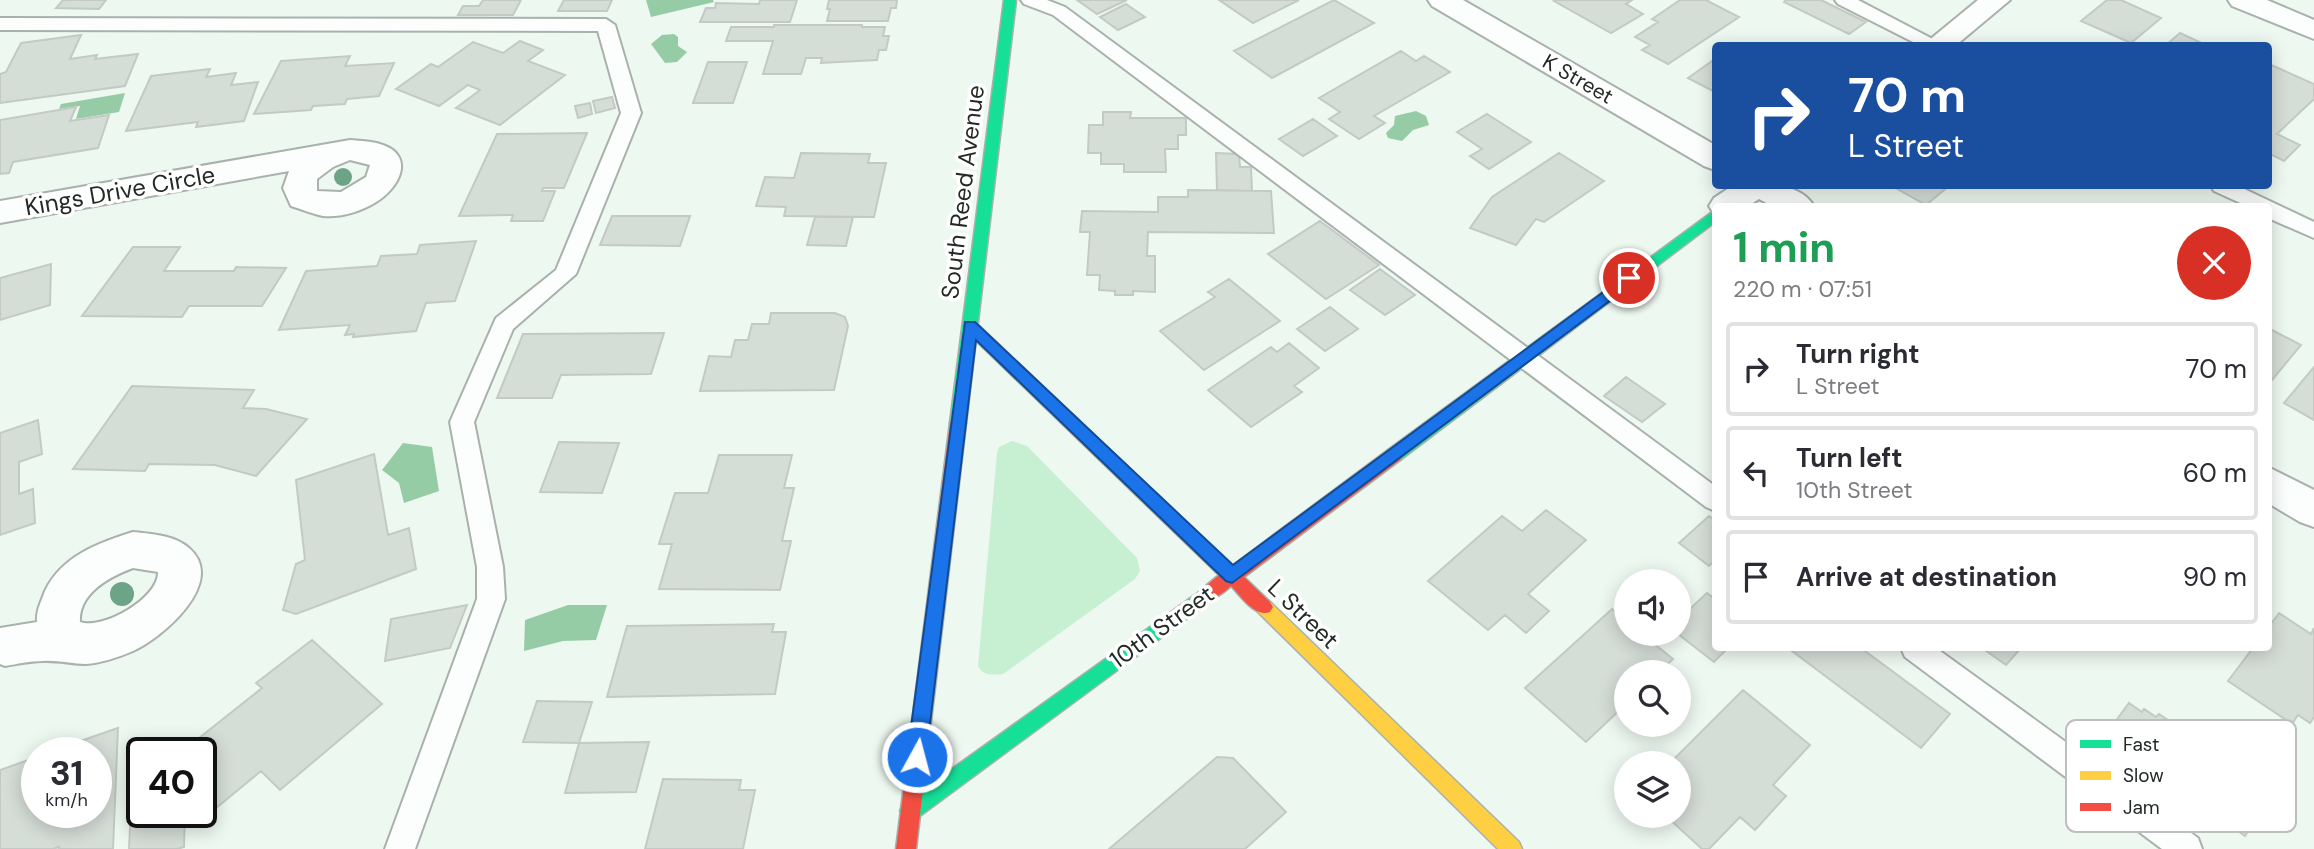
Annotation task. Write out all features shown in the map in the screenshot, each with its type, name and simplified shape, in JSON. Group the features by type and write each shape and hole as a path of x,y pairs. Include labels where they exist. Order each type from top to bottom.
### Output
{"street":[{"name":"South Reed Avenue","path":"906,849 1010,0"},
{"name":"K Street","path":"1442,0 1712,157"},
{"path":"1940,42 1996,0"},
{"path":"2242,0 2314,30"},
{"path":"298,190 300,180 307,170 333,154 350,150"},
{"name":"Kings Drive Circle","path":"0,212 350,150 379,153 386,160 388,169 384,180 358,199 326,205 312,203 303,198 290,179 277,172 240,170"},
{"path":"1730,203 1750,189"},
{"path":"1766,189 1792,203"},
{"name":"10th Street","path":"910,811 1232,576 1712,217"},
{"name":"L Street","path":"970,326 1512,849"},
{"path":"2272,485 2314,510"},
{"path":"133,550 153,550 169,555 178,566 178,583 171,600 154,618 133,632 111,641 89,644 44,641 2,647 38,626 61,601 72,584 109,557 133,550"},
{"path":"61,601 56,617 60,631 72,641 89,644"}],"lane":[{"path":"1030,0 1059,11 1712,498"},
{"path":"1843,0 1930,42"},
{"path":"0,24 606,25 631,113 565,274 504,324 462,422 490,567 491,599 400,849"},
{"path":"2227,189 2256,203"},
{"path":"2272,211 2314,231"},
{"path":"1918,651 2066,760"},
{"path":"2164,832 2187,849"}],"shaded area":[{"path":"646,0 713,0 714,2 651,17"},
{"path":"674,34 678,37 678,46 687,52 677,62 665,63 651,44 662,35"},
{"path":"125,93 119,112 76,119 80,106 59,109 61,104"},
{"path":"1416,111 1426,116 1429,125 1413,130 1402,141 1388,138 1386,133 1394,125 1395,116"},
{"path":"1012,441 1027,446 1137,558 1140,571 1135,579 1003,674 992,675 983,672 978,666 997,453 999,447"},
{"path":"403,443 432,447 439,491 404,503 399,483 382,470"},
{"path":"568,605 607,605 596,640 563,641 524,651 525,620"}],"building":[{"path":"63,0 106,0 99,9 56,8"},
{"path":"483,0 521,0 513,15 458,15 463,6 479,6"},
{"path":"564,0 612,0 607,11 558,11"},
{"path":"760,0 797,0 790,22 700,22 706,8 715,8 716,3 759,4"},
{"path":"829,0 897,0 896,8 891,8 888,21 827,21"},
{"path":"1077,0 1127,0 1097,14"},
{"path":"1219,0 1299,0 1253,23"},
{"path":"1334,0 1374,23 1272,78 1234,51"},
{"path":"1632,0 1626,4 1643,14 1611,33 1554,1"},
{"path":"1680,0 1706,0 1739,17 1668,64 1642,50 1650,45 1635,37 1658,22 1652,19"},
{"path":"1821,0 1866,22 1849,34 1784,2"},
{"path":"2107,0 2121,0 2161,18 2132,42 2081,21"},
{"path":"1126,4 1145,17 1118,30 1100,17"},
{"path":"731,27 885,27 883,36 889,36 886,50 879,50 877,60 821,63 822,58 806,58 801,74 763,74 773,41 726,41"},
{"path":"2180,33 2199,42 2170,42"},
{"path":"81,35 70,59 138,54 125,86 0,103 0,74 6,72 21,43"},
{"path":"520,41 543,50 528,61 565,75 500,125 456,108 480,90 468,85 439,106 396,89 431,64 438,67 473,42 503,53"},
{"path":"1401,51 1416,61 1424,56 1450,72 1374,116 1385,123 1359,139 1329,119 1340,112 1319,98"},
{"path":"350,56 345,66 394,63 379,96 347,99 345,104 313,106 311,110 254,114 281,61"},
{"path":"1712,61 1712,90 1688,78"},
{"path":"708,62 747,62 733,103 693,103"},
{"path":"2272,65 2314,84 2314,99 2277,134 2300,145 2284,161 2272,155"},
{"path":"210,69 206,77 236,73 231,85 258,82 244,121 196,127 198,122 126,131 151,76"},
{"path":"612,97 615,108 596,113 593,101"},
{"path":"590,103 592,114 578,118 575,106"},
{"path":"76,107 70,121 109,115 98,148 13,162 9,173 0,174 0,120"},
{"path":"1103,112 1131,112 1130,118 1186,118 1186,135 1178,135 1178,149 1165,149 1166,172 1124,172 1124,164 1101,164 1101,153 1088,153 1089,125 1103,125"},
{"path":"1487,114 1531,142 1489,169 1470,156 1482,149 1457,132"},
{"path":"1313,119 1337,136 1303,156 1279,139"},
{"path":"587,133 564,188 543,188 542,191 555,191 543,221 511,221 513,215 459,216 497,134"},
{"path":"801,153 870,154 868,163 886,163 874,217 784,216 786,207 756,206 765,177 794,178"},
{"path":"1216,153 1239,154 1240,167 1251,167 1252,191 1217,190"},
{"path":"1559,153 1604,181 1544,222 1536,219 1516,245 1470,228 1492,197"},
{"path":"1897,189 1945,189 1928,203 1922,203"},
{"path":"1188,190 1271,191 1274,233 1148,232 1147,256 1155,256 1155,292 1133,291 1133,295 1115,295 1115,291 1099,290 1100,275 1087,275 1090,232 1080,232 1082,211 1158,212 1158,197 1188,197"},
{"path":"612,216 690,216 680,246 600,245"},
{"path":"815,217 853,217 846,246 807,245"},
{"path":"1320,221 1379,265 1326,299 1268,254"},
{"path":"476,241 455,301 426,303 416,331 353,337 354,334 345,335 350,325 279,330 306,271 377,266 381,256 417,254 420,245"},
{"path":"133,247 180,247 164,271 234,271 236,267 286,268 262,306 189,306 182,317 82,316"},
{"path":"51,264 50,305 0,320 0,278"},
{"path":"1380,269 1415,295 1385,315 1350,290"},
{"path":"1229,279 1280,321 1204,370 1160,331 1215,297 1208,292"},
{"path":"1330,307 1358,329 1325,351 1297,329"},
{"path":"771,313 835,313 845,317 848,326 834,390 700,391 709,356 731,357 735,340 748,340 752,324 769,324"},
{"path":"2272,330 2301,345 2272,380"},
{"path":"664,333 651,374 561,375 552,398 497,398 523,334"},
{"path":"1289,343 1319,368 1294,386 1302,392 1251,427 1208,390 1271,347 1277,352"},
{"path":"2314,367 2314,420 2284,403"},
{"path":"1626,377 1665,404 1642,422 1604,396"},
{"path":"132,386 254,390 243,408 266,409 307,419 256,476 215,465 149,464 145,471 73,469"},
{"path":"38,420 42,454 19,462 19,494 33,489 35,523 0,535 0,433"},
{"path":"559,442 619,443 602,493 540,492"},
{"path":"374,454 388,535 409,528 416,569 296,614 283,610 296,564 305,560 296,480"},
{"path":"719,455 792,455 784,488 794,488 782,541 791,541 780,590 659,589 672,544 659,544 675,493 708,493"},
{"path":"1546,510 1586,540 1528,594 1549,611 1526,633 1505,615 1488,630 1428,581 1502,516 1522,531"},
{"path":"1709,516 1712,518 1712,563 1709,566 1679,543"},
{"path":"1707,593 1712,597 1712,651 1725,651 1714,662 1691,644 1691,608"},
{"path":"467,605 450,648 385,661 391,619"},
{"path":"1612,609 1614,646 1657,646 1673,659 1614,660 1614,715 1586,742 1525,688"},
{"path":"2279,613 2311,634 2314,628 2314,717 2310,723 2298,715 2295,720 2286,720 2228,681 2251,651 2272,651 2272,623"},
{"path":"774,624 772,632 786,632 775,694 607,697 627,626"},
{"path":"312,640 382,704 280,790 261,771 217,807 217,737 200,737 262,688 256,683"},
{"path":"1792,651 1865,651 1950,714 1921,748"},
{"path":"1986,651 2018,651 2006,665"},
{"path":"1743,690 1810,745 1773,785 1786,796 1755,830 1740,817 1709,849 1702,849 1679,828 1691,828 1691,751 1682,751"},
{"path":"537,701 592,702 579,743 523,742"},
{"path":"2129,703 2142,712 2144,709 2156,717 2159,714 2168,720 2116,720"},
{"path":"118,728 113,849 0,849 0,770 21,763 21,828 112,828 112,737 92,737"},
{"path":"649,742 636,792 565,793 579,743"},
{"path":"1217,757 1233,758 1286,812 1245,849 1109,849"},
{"path":"663,779 741,780 739,790 755,790 743,849 645,849"},
{"path":"130,828 185,828 184,847 129,849"}],"traffic: fast":[{"path":"958,423 1010,0"},
{"path":"1394,455 1712,217"},
{"path":"910,811 1213,590"}],"traffic: slow":[{"path":"1264,607 1512,849"}],"traffic: jam":[{"path":"970,326 1264,607"},
{"path":"906,849 958,423"},
{"path":"1213,590 1394,455"}],"route":[{"path":"917,757 970,326 1232,576 1629,278"}]}
